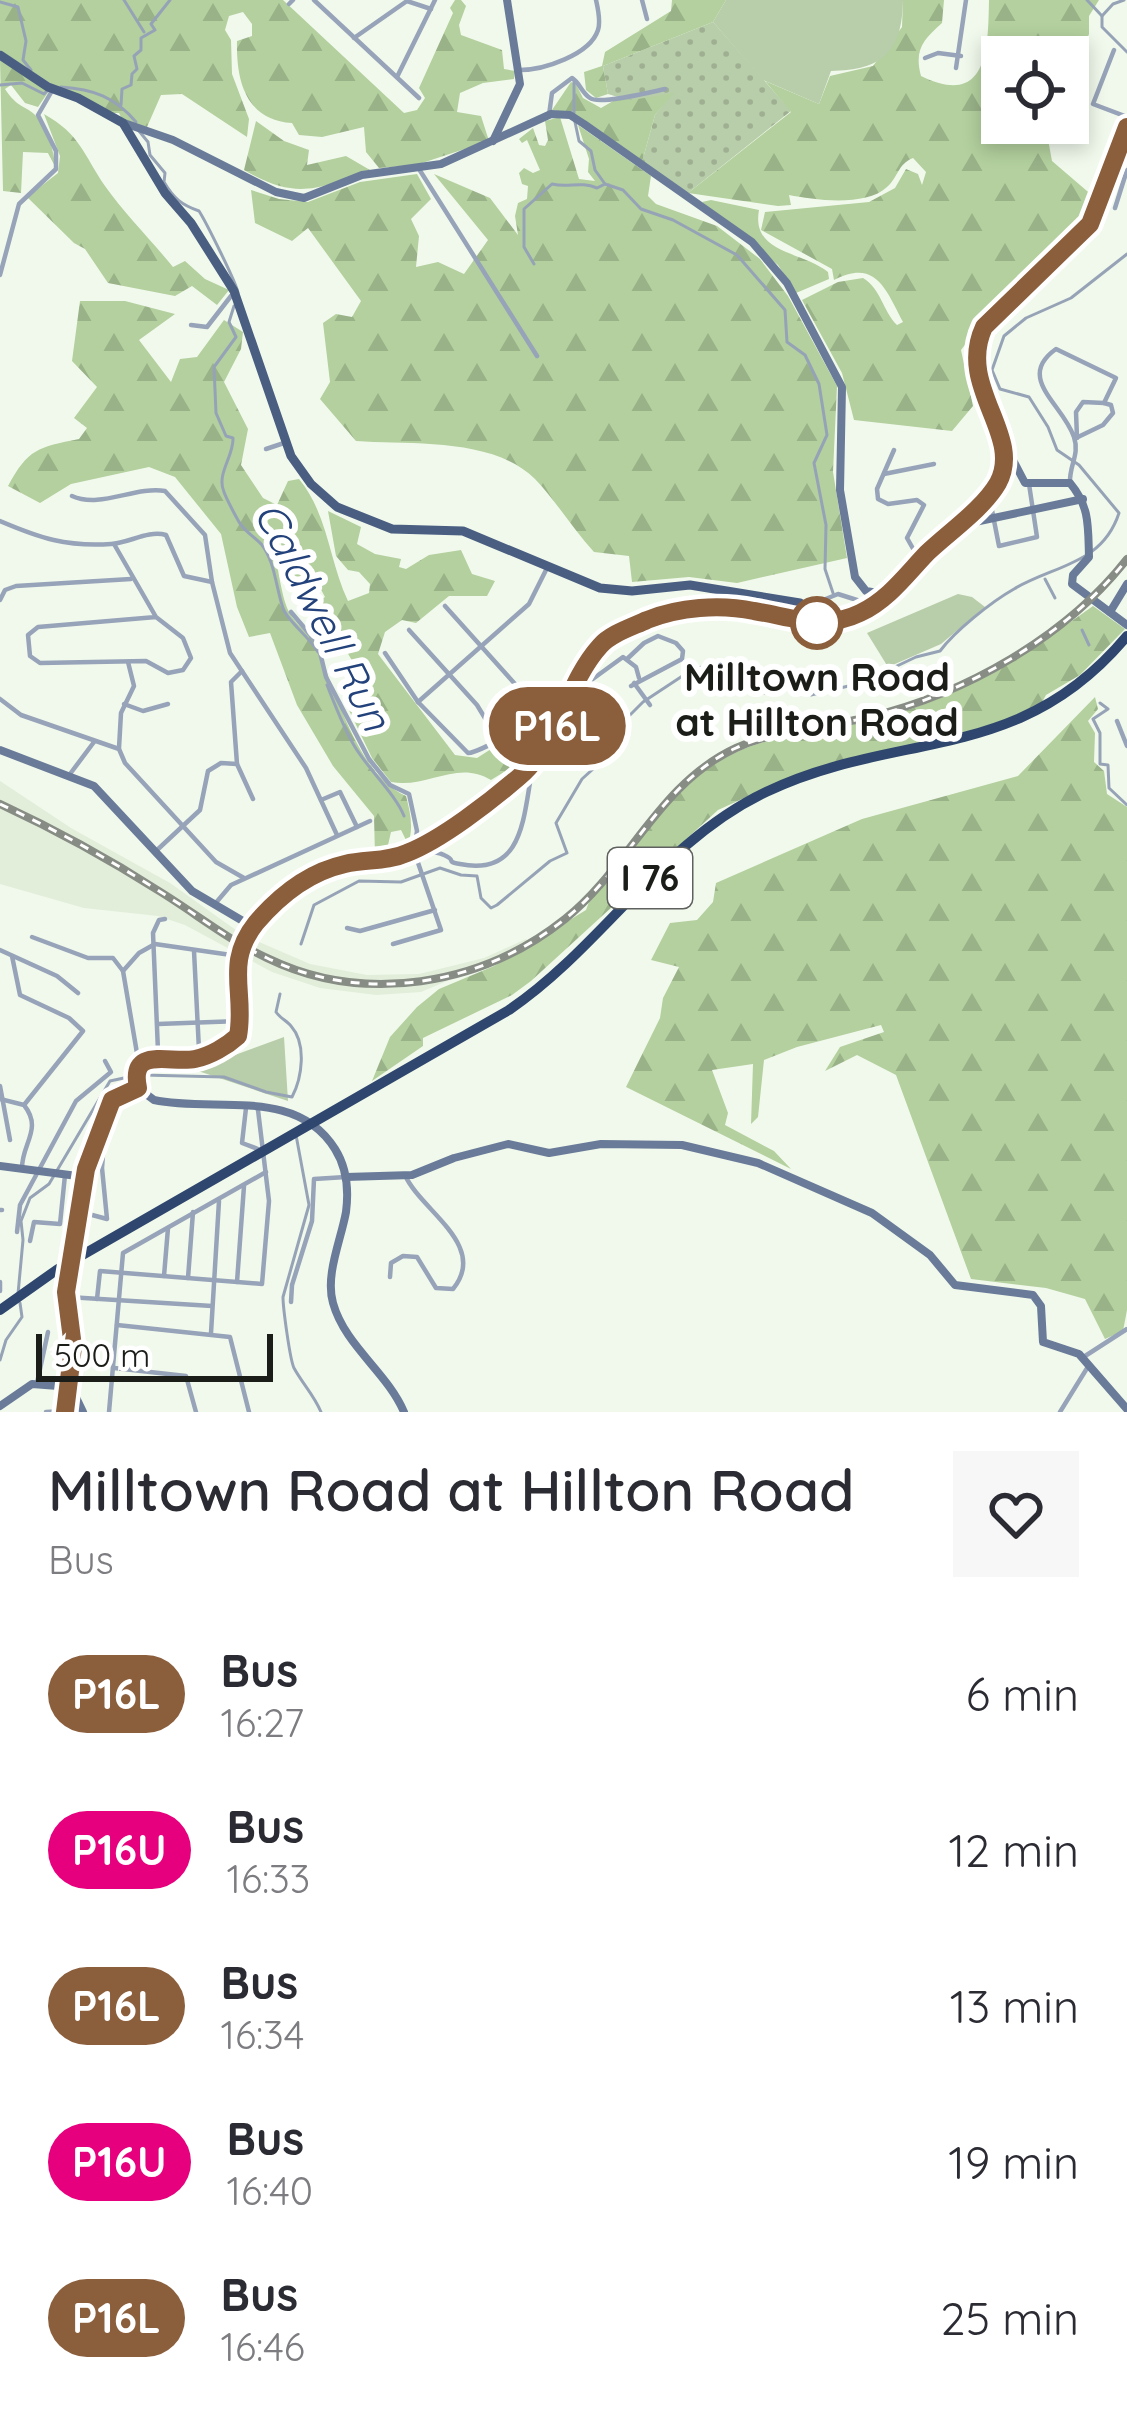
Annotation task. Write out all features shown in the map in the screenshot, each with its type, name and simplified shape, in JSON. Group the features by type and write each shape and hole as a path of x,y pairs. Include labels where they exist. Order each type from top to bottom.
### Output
{"highway":[{"name":"I 76","path":"0,1313 535,998 674,862 741,811 813,780 979,740 1023,724 1083,688 1127,640"}],"main road":[{"path":"0,55 53,89 123,123 234,291 285,442 311,484 356,518 403,531 463,531 608,589 690,585 806,607 808,623 843,620 889,595 989,494 1000,475 1004,443 981,390 977,342 984,327 1079,238 1122,156 1127,127"}],"street":[{"path":"314,0 418,98"},
{"path":"397,76 435,0"},
{"path":"491,143 520,84 507,0"},
{"path":"520,70 547,68 596,36 596,0"},
{"path":"642,0 646,19"},
{"path":"956,68 966,0"},
{"path":"354,38 407,1 431,9"},
{"path":"1114,50 1093,104 1127,117"},
{"path":"926,58 938,52 961,56"},
{"path":"548,115 552,93 572,78 586,96 598,102 665,89"},
{"path":"0,275 19,203 51,177 58,164 38,115 53,89"},
{"path":"123,123 173,140 288,196 311,196 362,176 441,164 548,115 570,115 752,242 779,272 842,387 840,490 855,577 866,591 889,595"},
{"path":"419,169 537,356"},
{"path":"1114,208 1127,170"},
{"path":"191,326 207,327 234,291"},
{"path":"1076,440 1066,417 1040,382 1041,362 1056,349 1114,376 1104,403"},
{"path":"1076,440 1103,425 1113,412 1111,405 1083,402 1076,412 1070,483 1088,513 1089,553 1072,584 1127,625"},
{"path":"266,449 285,442"},
{"path":"1004,443 1021,478 1029,484 1070,483"},
{"path":"894,450 877,489 880,502 917,500 924,505 907,538 920,561"},
{"path":"884,474 934,464"},
{"path":"989,494 999,546 1037,537 1029,484"},
{"path":"72,496 86,501 152,489 169,493 205,535 228,647 306,768 338,836"},
{"path":"955,526 1083,499"},
{"path":"0,521 52,542 115,544 161,533 170,538 184,576 212,582"},
{"path":"115,544 156,617 187,644 188,664 172,674 150,662 36,662 30,656 28,635 44,625 156,617"},
{"path":"418,702 529,604 548,566"},
{"path":"0,598 16,586 134,578"},
{"path":"1110,612 1127,584"},
{"path":"806,607 838,594 860,601"},
{"path":"445,606 514,684"},
{"path":"46,1412 65,1411 73,1347 66,1292 71,1247 85,1178 112,1100 154,1059 189,1060 218,1050 238,1036 238,956 253,927 277,900 343,864 381,861 414,851 506,787 534,761 604,641 669,612 740,608 808,623"},
{"path":"291,612 318,644 326,677 369,759 390,785 409,794 417,831 414,851 441,930 393,944"},
{"path":"409,630 477,705 497,738"},
{"path":"627,659 658,636 680,646 682,659 635,683"},
{"path":"385,653 418,702 462,751 476,754 497,738 566,707"},
{"path":"576,685 590,681 619,658 627,659 636,668 635,683 647,701"},
{"path":"128,662 134,686 124,704 118,749 125,764 216,862 244,878"},
{"path":"242,671 231,682 237,764 253,799"},
{"path":"0,699 21,715 118,749"},
{"path":"124,704 143,711 168,704"},
{"path":"1118,722 1127,746"},
{"path":"70,774 94,742"},
{"path":"0,750 70,774 100,790 192,891 253,927"},
{"path":"414,851 443,854 463,864 498,863 507,858 515,847 534,761"},
{"path":"154,852 203,804 208,771 221,763 237,764"},
{"path":"321,800 340,792 358,827"},
{"path":"214,905 226,888 244,878 370,821"},
{"path":"347,928 359,931 434,910"},
{"path":"158,1051 154,928 165,920"},
{"path":"32,937 88,958 113,958 123,971 138,1077 150,1098 289,1112 314,1126 335,1149 346,1177 346,1208 332,1299 345,1328 391,1387 404,1412"},
{"path":"123,971 155,944 238,956"},
{"path":"0,950 57,976 78,993"},
{"path":"194,951 199,1050"},
{"path":"12,956 22,997 69,1018 83,1031 24,1105"},
{"path":"158,1024 240,1021"},
{"path":"17,1232 20,1205 53,1173 79,1098 111,1072 105,1061"},
{"path":"0,1086 10,1140"},
{"path":"1,1099 24,1105 31,1116 33,1130 22,1168"},
{"path":"247,1105 242,1143 264,1150"},
{"path":"97,1299 100,1271 262,1284 268,1206 258,1106"},
{"path":"81,1212 107,1219 103,1123"},
{"path":"292,1302 293,1282 312,1221 314,1179 405,1175 508,1144 549,1153 601,1144 682,1144 734,1156 879,1218 930,1255 955,1285 1033,1295 1041,1306 1043,1342 1075,1352 1127,1409"},
{"path":"0,1166 85,1178"},
{"path":"109,1412 123,1252 266,1172"},
{"path":"30,1241 34,1222 60,1224 53,1173"},
{"path":"389,1277 391,1263 403,1256 416,1257 436,1288 453,1289 460,1278 458,1240 420,1201 405,1175"},
{"path":"237,1282 244,1183"},
{"path":"211,1333 219,1197"},
{"path":"188,1278 193,1212"},
{"path":"164,1276 168,1227"},
{"path":"0,1282 0,1292"},
{"path":"66,1292 97,1299 212,1306"},
{"path":"116,1325 223,1334 235,1345 249,1412"},
{"path":"1060,1412 1086,1362 1127,1329"},
{"path":"38,1383 48,1332"},
{"path":"114,1368 186,1376 196,1412"},
{"path":"0,1406 38,1383 71,1388 83,1412"}],"shaded area":[{"path":"0,781 71,828 170,883 243,935 310,964 367,975 419,974 484,958 526,939 530,946 421,992 376,995 320,988 272,972 185,925 158,916 84,908 0,884"}],"green space":[{"path":"0,0 283,0 404,113 417,110 425,98 419,88 453,13 450,8 461,0 466,6 459,25 461,35 502,50 504,69 515,71 514,79 483,83 460,93 457,112 481,116 489,141 416,165 379,168 366,152 364,127 322,137 299,135 292,123 264,115 255,107 239,71 237,41 252,36 252,24 243,12 229,16 225,30 231,40 232,74 249,119 247,137 182,94 161,95 147,127 123,121 119,113 109,113 53,85 0,50"},
{"path":"672,0 726,0 713,22 603,66 608,94 596,98 586,90 584,72 602,66 605,52 671,11"},
{"path":"726,0 903,0 899,33 886,55 864,67 831,71 819,104 763,80 713,22"},
{"path":"903,0 944,0 942,23 922,46 921,76 960,85 972,79 981,65 981,144 1049,144 1052,161 1094,197 1012,283 961,350 973,406 952,431 854,420 842,373 802,300 838,282 863,278 897,325 903,322 885,289 870,275 848,274 834,280 832,269 761,230 765,212 869,202 895,188 906,169 918,174 922,185 926,172 913,158 887,187 853,200 789,195 791,205 778,206 688,193 791,112 765,81 819,104 830,76 873,66 902,27"},
{"path":"989,0 1099,0 1089,16 1089,34 988,36"},
{"path":"713,22 791,111 688,193 642,162 655,115 672,94 631,101 608,94 603,66"},
{"path":"0,59 49,91 38,107 25,103 11,85 5,89 40,121 55,166 48,153 23,152 21,193 3,191"},
{"path":"571,82 583,98 601,108 620,97 632,100 674,93 655,115 642,162 576,115 552,110"},
{"path":"44,114 74,138 113,196 173,267 185,261 205,279 229,290 217,305 192,286 175,296 108,283 85,249 27,197 58,173 60,156"},
{"path":"560,117 579,179 595,181 588,172 589,159 578,125 651,176 648,196 656,204 717,226 760,259 788,296 837,386 833,472 847,558 737,583 689,577 632,582 629,556 594,552 543,488 518,465 450,446 356,441 320,399 330,382 323,323 336,314 352,317 361,301 308,228 292,241 255,223 251,190 308,202 360,182 417,174 431,199 411,219 419,236 416,267 438,262 464,274 488,240 434,174 490,198 518,235 515,216 518,203 527,199 528,186 522,184 519,173 524,168 533,173 540,170 527,140 519,139 533,128 539,145 545,146 545,121"},
{"path":"256,121 284,141 309,150 307,165 346,156 370,170 306,189 262,179 244,170"},
{"path":"702,202 759,210 759,224 770,243 817,265 828,272 829,279 796,293 778,265"},
{"path":"80,301 125,301 175,314 139,340 171,382 180,359 197,357 224,320 243,332 241,349 224,382 248,429 241,465 263,498 277,505 288,481 299,479 316,507 348,601 369,593 370,584 336,556 328,511 361,527 357,544 375,554 401,559 399,567 406,569 429,555 461,550 472,574 495,581 487,596 449,596 416,623 402,620 385,632 378,654 455,755 477,758 510,737 530,761 510,778 504,772 491,780 466,772 391,782 372,758 347,706 368,695 345,648 314,605 325,597 317,582 301,591 280,535 274,533 271,540 289,612 317,648 341,709 374,770 406,796 411,826 408,844 401,830 391,832 386,854 375,856 374,816 333,766 297,705 270,633 249,637 237,607 221,534 175,477 149,467 71,484 40,503 8,486 36,452 79,439 87,428 74,418 97,387 72,361"},
{"path":"958,594 985,607 941,644 888,667 867,633"},
{"path":"1093,606 1125,629 1080,675 1046,695 1041,704 948,738 797,774 718,810 531,981 423,1038 423,1046 372,1081 390,1037 417,1007 439,989 494,966 586,910 655,818 714,764 756,745 880,719 925,704 1000,667"},
{"path":"1095,697 1098,709 1088,721 1095,733 1094,762 1104,771 1107,794 1127,807 1127,1310 1123,1331 1105,1339 1085,1299 1046,1288 971,1279 896,1075 857,1055 825,1071 840,1047 884,1032 881,1025 764,1060 758,1117 751,1124 753,1064 712,1070 728,1113 725,1125 774,1151 791,1169 626,1087 679,967 651,960 670,923 697,920 713,902 716,883 862,819 1018,776"},
{"path":"284,1037 288,1101 162,1059 216,1062"}],"waterway":[{"path":"124,0 144,32"},
{"path":"121,105 122,89 131,85 137,69 134,56 141,50 141,38 155,30 151,24 170,0"},
{"path":"1087,0 1102,16"},
{"path":"1124,0 1102,16 1102,27 1127,52"},
{"path":"0,2 18,7 26,41 23,60 31,70"},
{"path":"574,80 574,113"},
{"name":"Caldwell Run","path":"0,85 22,83 44,94 48,90"},
{"name":"Caldwell Run","path":"61,87 103,96 136,122"},
{"path":"575,122 579,141 591,151 595,170 605,184 623,190 641,209 673,220 737,255 785,310 787,342 805,355 819,384 827,435 814,463 826,525 825,569 833,593"},
{"name":"Caldwell Run","path":"139,131 165,173 171,193 199,211 238,293"},
{"path":"534,264 524,247 524,209 552,184 597,188 605,184"},
{"path":"301,944 314,905 359,881 401,882 440,868 477,876 481,898 491,908 497,905 550,861 567,853 556,823 582,779 604,759 609,736 643,702 693,669 737,665 756,690 765,693 785,676 811,695 861,683 940,651 1005,595 1089,554 1119,513 1079,465 1057,450 1029,397 1000,389 992,370 1004,336 1026,318 1071,298 1127,254"},
{"name":"Caldwell Run","path":"234,306 229,322 236,337 214,367 216,413 226,436 233,438 222,485 241,525 266,552 285,613 318,652"},
{"path":"1045,579 1055,598"},
{"path":"1082,630 1089,645"},
{"name":"Caldwell Run","path":"327,685 355,747 404,816"},
{"path":"1100,703 1108,709 1093,719 1100,733 1100,764 1108,765 1109,788 1127,805"},
{"path":"142,1075 224,1077 292,1097 301,1051 296,1033 276,1012 280,994"},
{"path":"18,1294 21,1221 30,1198 49,1184 110,1081 133,1076"},
{"path":"296,1135 309,1205 283,1303 294,1368 321,1412"},
{"path":"0,1360 6,1340 22,1317 20,1303"}],"railway":[{"path":"0,804 121,867 253,951 304,973 382,984 459,973 497,960 565,919 608,876 664,804 709,764 752,742 905,707 977,677 1044,637 1127,559"}],"bus line":[{"name":"P16L","path":"65,1412 73,1347 66,1292 71,1247 88,1163 108,1108 112,1100 138,1088 137,1072 143,1063 200,1058 234,1041 240,1032 238,956 253,927 293,887 343,864 381,861 414,851 522,774 556,729 590,659 610,638 669,612 686,610 740,608 808,623 843,620 889,595 998,483 1004,443 981,390 977,342 984,327 1090,224 1127,127"}],"place":[{"name":"Milltown Road at Hillton Road","path":"817,623"}]}
